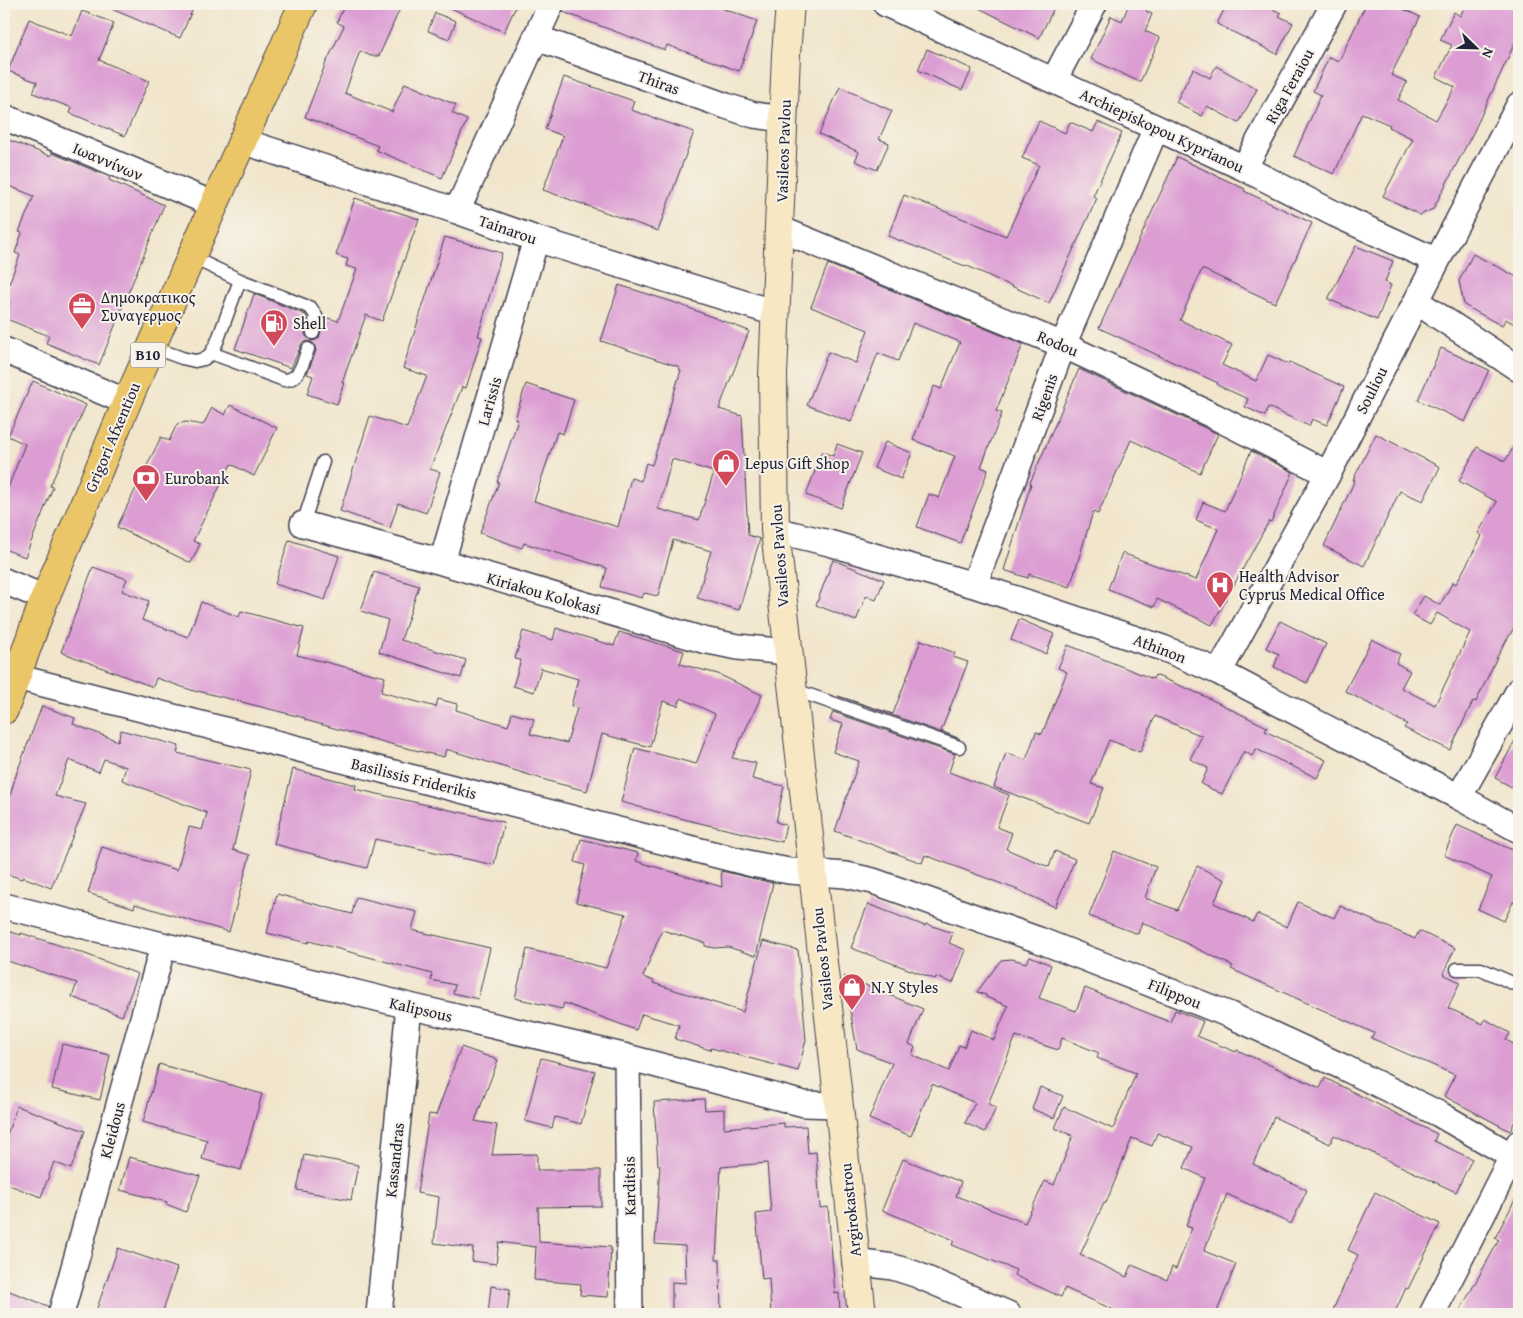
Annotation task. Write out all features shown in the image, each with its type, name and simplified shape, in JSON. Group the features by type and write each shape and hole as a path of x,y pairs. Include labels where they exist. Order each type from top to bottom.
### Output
{"main road":[{"name":"Grigori Afxentiou","path":"4,710 45,598 127,402 242,141 298,5"}],"street":[{"path":"457,211 551,4"},
{"name":"Vasileos Pavlou","path":"790,4 773,376 775,530 838,1106"},
{"name":"Archiepiskopou Kyprianou","path":"886,4 1244,168 1335,214 1437,261"},
{"path":"1054,80 1094,4"},
{"name":"Riga Feraiou","path":"1244,168 1334,4"},
{"name":"Thiras","path":"536,38 726,106 754,114 784,119"},
{"name":"Souliou","path":"1219,672 1328,474 1519,105"},
{"name":"Ιωαννίνων","path":"4,117 213,204"},
{"name":"Rigenis","path":"974,586 1063,345 1156,128"},
{"name":"Tainarou","path":"242,141 457,211 536,240 775,313"},
{"name":"Rodou","path":"780,229 1063,345 1214,416 1328,474"},
{"name":"Larissis","path":"442,562 536,240"},
{"path":"1416,302 1519,369"},
{"path":"4,350 127,402"},
{"name":"Kiriakou Kolokasi","path":"303,524 442,562 703,640 738,647 788,652"},
{"name":"Athinon","path":"775,530 829,543 974,586 1163,648 1219,672 1519,830"},
{"path":"4,581 45,598"},
{"name":"Basilissis Friderikis","path":"16,677 742,862 788,872 813,872"},
{"path":"1459,797 1519,690"},
{"name":"Filippou","path":"813,872 846,874 882,884 1039,940 1230,1016 1343,1067 1517,1153"},
{"name":"Kalipsous","path":"4,906 409,1006 627,1057 804,1104 838,1106"},
{"name":"Kleidous","path":"61,1314 163,946"},
{"name":"Kassandras","path":"379,1314 409,1006"},
{"name":"Karditsis","path":"627,1057 630,1314"},
{"name":"Argirokastrou","path":"838,1106 862,1314"},
{"path":"1432,1314 1517,1153"},
{"path":"855,1262 893,1267 916,1274 1008,1314"}],"lane":[{"path":"191,257 240,280 311,308 316,316 313,333"},
{"path":"152,347 195,361 204,359 212,353 240,280"},
{"path":"212,353 284,380 291,380 296,376 308,349"},
{"path":"303,524 323,462"},
{"path":"792,689 959,748"},
{"path":"1457,969 1481,969 1519,986"}],"building":[{"path":"100,4 195,4 180,38"},
{"path":"345,4 402,4 379,56 371,56 360,51 345,93 392,112 405,83 456,105 452,113 467,120 442,178 376,150 378,146 305,117 325,65 344,26 337,22"},
{"path":"442,4 517,4 504,32"},
{"path":"565,4 710,4 757,21 739,71 667,45 665,50 563,12"},
{"path":"971,4 1056,4 1039,38"},
{"path":"1129,4 1150,4 1146,11 1152,14 1145,31 1160,38 1140,82 1091,59 1111,16 1122,21"},
{"path":"1227,4 1262,4 1281,13 1279,16 1293,23 1277,54 1217,24"},
{"path":"1366,4 1393,4 1420,17 1391,75 1407,82 1398,100 1436,120 1455,87 1436,77 1452,45 1440,40 1454,12 1460,16 1466,4 1519,4 1519,34 1473,133 1433,209 1420,215 1383,196 1413,139 1389,127 1390,125 1362,113 1334,174 1294,156 1321,95 1313,91 1329,57 1339,61"},
{"path":"82,11 114,23 99,60 149,81 125,136 70,113 72,108 33,93 37,82 8,71 29,19 72,36"},
{"path":"435,13 456,21 449,39 428,31"},
{"path":"927,49 972,69 962,90 918,70"},
{"path":"1216,66 1257,89 1239,123 1207,106 1202,116 1176,102 1193,69 1210,78"},
{"path":"564,77 634,101 631,110 694,132 658,231 543,190 563,136 545,129"},
{"path":"840,87 892,111 879,139 889,143 877,170 855,161 859,152 819,134"},
{"path":"1039,121 1065,133 1070,122 1093,132 1098,122 1122,133 1093,196 1097,198 1049,303 965,265 888,236 904,195 1006,236 1039,165 1022,158"},
{"path":"4,138 50,156 52,153 110,177 109,180 164,205 99,365 46,343 49,336 4,318 10,303 4,301 4,297 20,255 15,253 22,233 19,232 34,196 4,184"},
{"path":"1177,157 1312,223 1275,303 1202,269 1180,320 1232,345 1222,365 1256,381 1268,355 1288,364 1289,362 1344,387 1327,425 1312,419 1309,426 1268,407 1265,416 1245,407 1248,399 1217,385 1218,383 1099,328"},
{"path":"355,198 419,219 382,321 366,315 342,383 344,383 337,404 307,394 313,376 307,374 316,351 314,344 311,342 302,343 291,368 235,349 254,294 306,315 305,335 311,341 319,338 324,317 338,321 357,269 346,266 348,259 336,255"},
{"path":"445,237 502,253 478,336 482,337 466,388 462,387 430,469 440,472 426,513 398,503 390,528 340,511 370,416 407,428 427,376 403,368"},
{"path":"1356,246 1393,261 1385,282 1391,285 1377,320 1328,299"},
{"path":"1473,254 1519,278 1519,326 1505,319 1502,326 1464,305 1459,281"},
{"path":"828,264 1023,344 996,411 1002,413 981,467 988,470 960,543 917,527 929,494 939,498 955,456 913,440 934,386 941,389 960,342 913,323 898,361 878,353 851,422 807,405 828,352 856,363 868,330 811,307"},
{"path":"619,285 673,302 749,331 719,409 742,416 748,535 760,539 739,610 697,598 711,551 673,540 658,596 644,593 642,598 602,587 607,568 524,543 522,548 480,533 499,482 497,482 518,420 515,419 526,384 574,400 563,434 557,432 534,501 618,527 631,478 641,481 646,463 652,465 681,370 679,369 680,367 601,341","holes":["672,459 714,472 699,520 658,509"]},
{"path":"1441,348 1489,370 1465,422 1418,400"},
{"path":"1079,369 1218,434 1200,473 1131,440 1098,514 1093,512 1070,587 1029,574 1028,578 1004,570 1030,483"},
{"path":"33,381 86,405 50,486 53,487 25,557 4,549 4,498 25,444 8,436"},
{"path":"230,405 277,428 254,476 231,464 193,541 200,544 191,563 117,527 161,437 169,441 177,424 186,422 203,425 212,408 225,415"},
{"path":"1376,434 1440,467 1423,501 1400,491 1364,566 1324,546"},
{"path":"1519,438 1519,619 1497,657 1476,702 1473,701 1450,750 1404,728 1407,724 1345,691 1372,639 1400,654 1396,663 1410,671 1401,688 1435,705 1470,632 1437,613 1430,625 1412,615 1424,596 1440,605 1453,582 1456,584 1482,536 1478,533 1497,502 1459,481 1477,447 1505,461"},
{"path":"885,442 912,453 901,479 874,468"},
{"path":"837,444 862,453 841,508 806,495 822,452 833,456"},
{"path":"1251,451 1293,472 1271,522 1269,521 1212,625 1157,599 1154,607 1108,589 1122,553 1196,580 1218,529 1196,520 1203,502 1225,511"},
{"path":"289,540 339,556 325,600 275,584"},
{"path":"833,560 884,580 876,600 866,596 856,621 816,605"},
{"path":"93,567 127,579 122,591 149,601 142,620 188,637 201,602 239,617 241,611 304,628 297,655 385,677 381,692 436,707 438,699 457,704 456,710 508,726 512,713 534,719 530,734 567,743 577,708 571,706 578,679 541,668 534,692 513,686 521,660 515,659 523,631 553,640 556,628 614,646 619,632 684,651 680,664 718,674 762,695 732,758 756,763 752,779 784,786 776,822 786,825 782,842 691,821 621,802 635,748 696,764 715,714 681,698 678,706 663,701 650,747 602,734 587,791 446,749 444,757 398,746 305,720 305,718 197,692 156,678 153,687 61,652"},
{"path":"374,572 419,586 401,640 466,660 461,678 379,652 388,620 361,611"},
{"path":"1019,619 1054,634 1046,654 1011,640"},
{"path":"1280,621 1326,644 1307,683 1274,667 1279,654 1266,648"},
{"path":"921,640 955,653 953,657 968,662 941,731 960,739 838,696 893,714"},
{"path":"1068,645 1153,679 1155,675 1200,694 1267,727 1265,731 1326,760 1317,778 1256,749 1252,756 1244,751 1222,794 1201,784 1208,768 1190,759 1202,736 1155,716 1140,752 1109,740 1091,784 1104,788 1089,823 994,787 1006,753 1026,760 1036,732 1042,734 1067,672 1058,668"},
{"path":"42,706 75,718 73,724 118,741 121,730 179,746 177,753 251,770 233,850 250,855 229,932 135,904 134,908 88,893 102,847 177,870 189,827 202,830 207,813 122,780 126,767 104,759 99,772 69,760 55,796 86,804 51,888 23,877 22,879 4,873 4,816 17,772"},
{"path":"833,712 955,754 949,772 1009,795 997,827 1012,833 1006,849 1049,867 1055,851 1075,859 1055,907 1018,890 925,855 922,863 835,831 859,761 833,752 843,724 830,720"},
{"path":"1519,733 1519,791 1495,778"},
{"path":"293,769 356,785 355,789 504,822 494,865 375,839 367,868 274,844"},
{"path":"1457,825 1519,853 1519,905 1513,902 1504,921 1478,909 1492,877 1444,855"},
{"path":"581,839 638,853 636,861 722,887 721,871 773,883 756,956 728,947 714,948 705,946 705,943 662,930 643,977 654,981 653,983 743,1012 763,941 798,950 806,1040 798,1071 711,1048 710,1050 675,1039 679,1025 642,1014 636,1030 564,1003 562,1009 515,998 527,949 606,968 626,914 576,902 585,865 575,862"},
{"path":"1114,851 1156,867 1145,898 1177,910 1197,866 1225,880 1214,903 1253,922 1257,914 1287,927 1298,902 1334,918 1340,906 1415,939 1419,931 1455,948 1443,974 1460,982 1448,1008 1483,1024 1485,1019 1510,1033 1506,1040 1519,1047 1519,1113 1510,1131 1444,1096 1455,1075 1371,1038 1374,1033 1231,969 1233,966 1142,922 1138,934 1089,916"},
{"path":"277,894 352,914 356,897 417,912 412,930 490,948 478,999 453,993 455,985 431,980 432,974 309,941 308,943 267,933"},
{"path":"868,904 925,926 926,924 953,933 949,943 966,950 953,983 936,977 935,979 851,948"},
{"path":"4,930 21,935 21,933 80,952 138,974 122,1016 72,997 77,983 4,960"},
{"path":"1030,956 1051,965 1039,998 1076,1011 1085,988 1170,1022 1175,1010 1203,1021 1197,1036 1236,1052 1237,1050 1320,1088 1325,1078 1437,1134 1434,1141 1472,1159 1456,1192 1334,1135 1330,1144 1274,1117 1253,1164 1307,1190 1291,1224 1227,1194 1204,1251 1236,1264 1216,1314 1123,1314 1065,1288 1061,1297 1014,1275 1016,1270 952,1245 954,1240 882,1210 903,1159 961,1182 956,1196 1025,1223 1045,1181 1054,1185 1073,1136 1055,1128 1064,1107 1113,1129 1136,1073 1097,1058 1099,1053 1062,1038 1058,1050 1016,1036 988,1104 996,1108 985,1132 965,1123 975,1103 932,1084 911,1136 869,1119 892,1063 857,1049 844,976 923,1009 909,1044 915,1047 912,1055 949,1071 959,1045 964,1047 971,1030 994,1040 1008,1006 977,992 1001,960 1012,959 1026,963","holes":["1157,1133 1193,1147 1184,1168 1205,1178 1186,1226 1192,1228 1176,1269 1172,1267 1167,1280 1132,1265 1127,1277 1080,1255 1104,1203 1106,1203 1132,1138 1152,1146"]},
{"path":"62,1044 110,1055 100,1100 52,1089"},
{"path":"461,1047 498,1060 475,1121 497,1125 492,1155 537,1154 537,1170 601,1170 601,1206 538,1207 539,1242 611,1247 608,1297 580,1295 581,1284 534,1280 536,1247 499,1242 496,1264 472,1261 473,1248 434,1243 439,1197 417,1193 429,1114 436,1115"},
{"path":"541,1058 595,1071 581,1124 555,1117 552,1128 525,1121"},
{"path":"159,1064 262,1094 241,1170 202,1159 207,1140 143,1122"},
{"path":"1040,1087 1063,1096 1054,1118 1032,1109"},
{"path":"704,1099 705,1110 724,1109 724,1128 784,1123 784,1127 806,1126 808,1153 816,1152 820,1208 828,1207 835,1294 839,1293 840,1314 771,1314 769,1278 762,1279 756,1214 771,1212 767,1163 721,1167 716,1260 720,1260 721,1314 672,1314 672,1282 686,1283 685,1246 655,1244 660,1165 658,1165 654,1102"},
{"path":"17,1106 85,1131 71,1169 54,1162 41,1197 4,1183 4,1143"},
{"path":"304,1155 358,1165 351,1200 297,1190"},
{"path":"129,1157 200,1176 186,1212 166,1204 167,1202 120,1190"},
{"path":"1375,1192 1440,1224 1394,1314 1331,1314 1358,1255 1348,1250"},
{"path":"1519,1192 1519,1314 1458,1314 1499,1240 1495,1238"},
{"path":"118,1248 177,1268 162,1314 95,1314"},
{"path":"491,1286 510,1289 507,1314 488,1314"},
{"path":"4,1289 48,1306 47,1314 4,1314"}],"place":[{"name":"Δημοκρατικος Συναγερμος","path":"82,330"},
{"name":"Shell","path":"274,347"},
{"name":"Lepus Gift Shop","path":"726,487"},
{"name":"Eurobank","path":"146,502"},
{"name":"Health Advisor Cyprus Medical Office","path":"1220,609"},
{"name":"N.Y Styles","path":"852,1011"}]}
